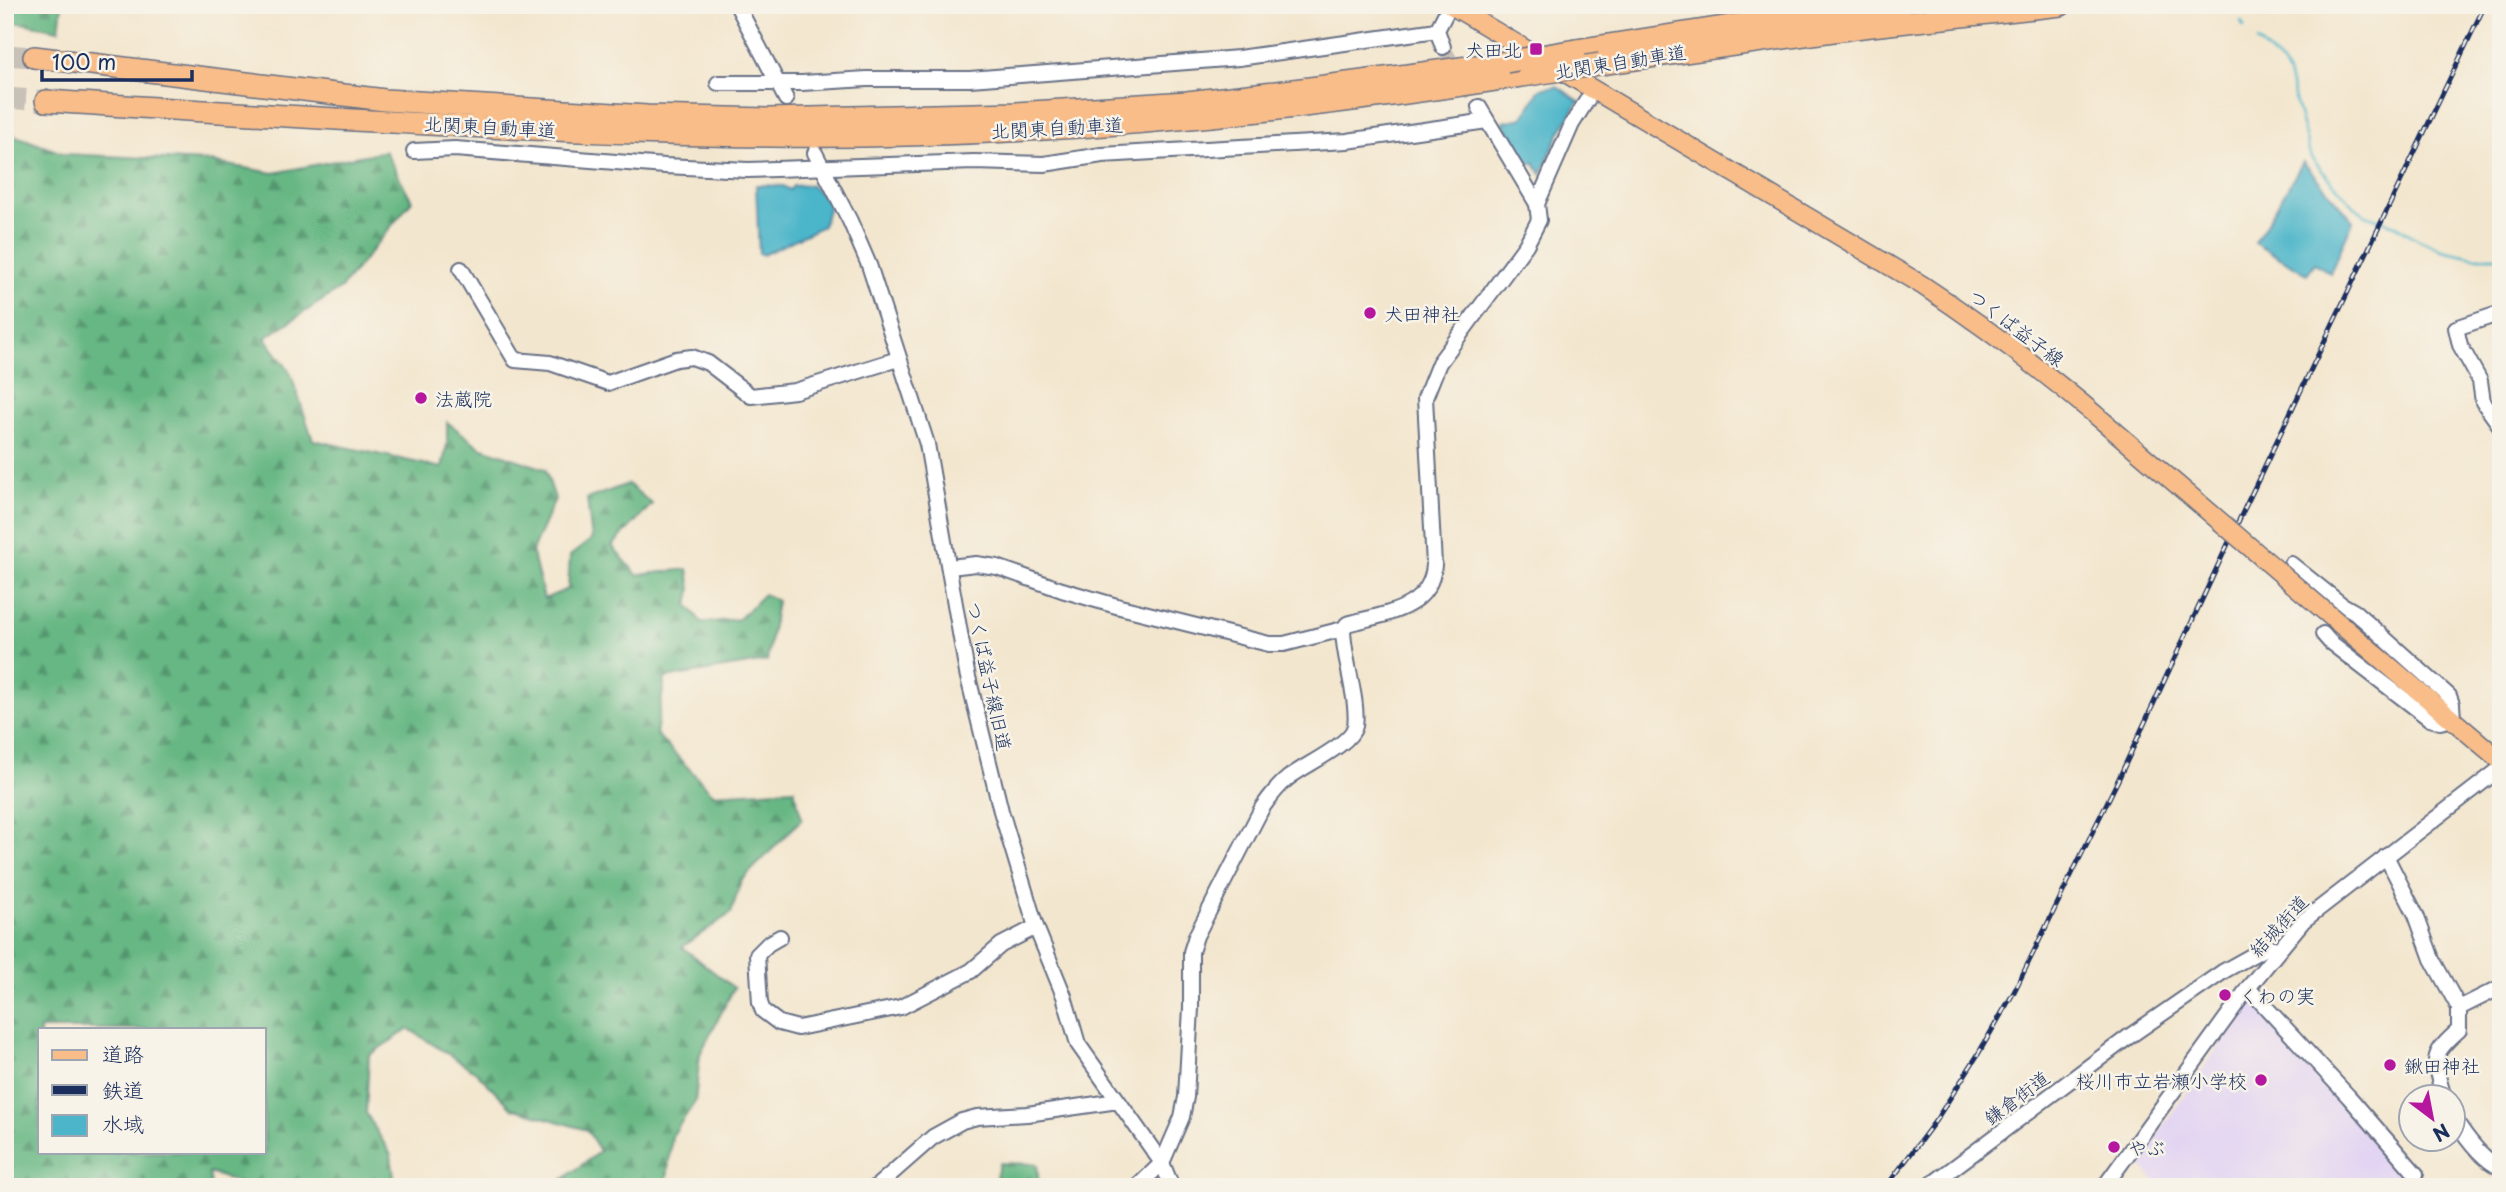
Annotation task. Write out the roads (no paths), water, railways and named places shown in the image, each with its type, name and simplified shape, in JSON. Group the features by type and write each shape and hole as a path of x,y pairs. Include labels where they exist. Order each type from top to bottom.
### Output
{"highway":[{"name":"北関東自動車道","path":"34,58 385,100 647,116 769,119 1016,113 1147,105 1324,87 1506,62 1730,26 1899,5"},
{"name":"北関東自動車道","path":"46,101 224,113 646,133 772,136 1021,131 1191,118 1423,92 1849,28 2062,5"}],"main road":[{"name":"つくば益子線","path":"1451,5 1950,303 2048,376 2104,422 2501,761"}],"street":[{"path":"737,5 786,99"},
{"path":"1443,47 1437,30 1451,5"},
{"path":"718,83 953,80 1239,58 1437,30"},
{"path":"1537,204 1572,124 1594,89"},
{"path":"950,567 976,564 997,567 1120,607 1269,644 1343,629 1348,624 1402,609 1416,602 1430,584 1434,565 1425,398 1439,363 1525,245 1539,220 1537,204 1479,107"},
{"path":"414,151 454,149 734,169 974,162 1044,164 1102,155 1347,141 1487,121"},
{"name":"つくば益子線旧道","path":"815,153 869,265 932,459 967,673 1001,811 1036,926 1064,996 1078,1044 1161,1163 1172,1187"},
{"path":"461,268 514,360 550,363 608,383 676,359 692,357 708,363 751,396 795,391 898,359"},
{"path":"2501,313 2456,328 2460,345 2480,381 2483,402 2501,427"},
{"path":"2291,564 2355,612 2449,696 2453,707 2452,719 2440,722 2430,719 2323,634"},
{"path":"1137,1187 1161,1163 1182,1117 1186,1097 1191,1008 1191,952 1199,927 1272,794 1287,779 1347,739 1355,727 1343,629"},
{"name":"結城街道","path":"2104,1187 2248,988 2304,921 2501,768"},
{"path":"2385,856 2416,915 2432,959 2459,1008 2459,1030 2439,1047 2435,1064 2440,1084"},
{"path":"780,937 757,955 760,1003 763,1011 779,1023 798,1028 901,1007 971,971 1001,945 1036,926"},
{"name":"鎌倉街道","path":"1928,1187 2127,1038 2224,971 2267,947 2279,949"},
{"path":"2459,1008 2501,987"},
{"path":"2248,988 2416,1174"},
{"path":"876,1187 933,1137 962,1121 1118,1101"},
{"path":"2468,1137 2493,1164 2501,1168"}],"water":[{"path":"1557,86 1579,101 1560,132 1541,174 1534,162 1529,164 1503,122 1523,118 1540,89"},
{"path":"2303,162 2353,221 2330,273 2315,263 2307,274 2255,243"},
{"path":"756,185 783,186 790,190 793,186 810,185 823,195 829,206 823,226 763,255 759,253"}],"waterway":[{"path":"2241,22 2244,27"},
{"path":"2257,41 2283,65 2288,74 2311,158 2355,207 2366,215 2395,225 2442,250 2473,257 2501,257"}],"tunnel":[{"path":"1443,47 1479,107"},
{"path":"5,55 34,57"},
{"path":"5,98 46,101"}],"railway":[{"path":"1886,1187 1936,1120 2014,992 2119,778 2485,5"}],"place":[{"name":"犬田北","path":"1536,49"},
{"name":"犬田神社","path":"1370,313"},
{"name":"法蔵院","path":"421,398"},
{"name":"くわの実","path":"2225,995"},
{"name":"鍬田神社","path":"2390,1065"},
{"name":"桜川市立岩瀬小学校","path":"2261,1080"},
{"name":"やぶ","path":"2114,1147"}]}
